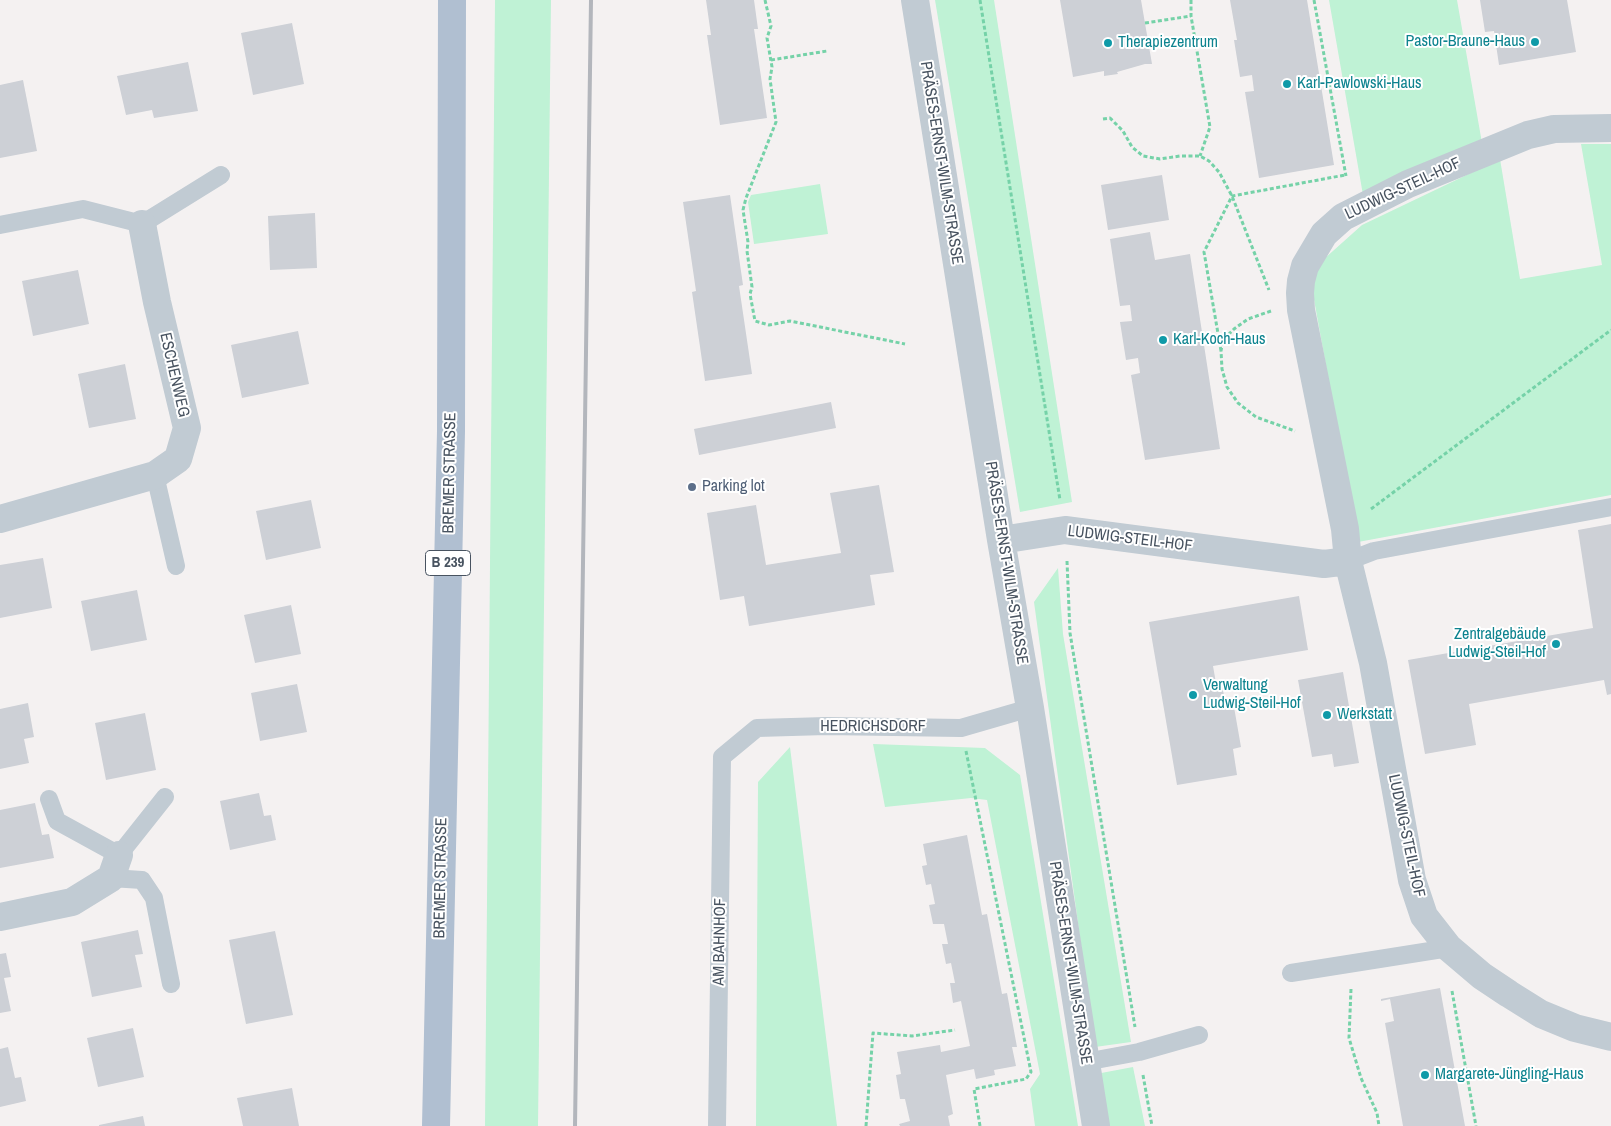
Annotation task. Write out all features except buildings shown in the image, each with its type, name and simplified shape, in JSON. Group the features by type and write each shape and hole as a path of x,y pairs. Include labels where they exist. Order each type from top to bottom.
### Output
{"main road":[{"name":"BREMER STRASSE","path":"436,1126 451,431 452,0"}],"street":[{"name":"PRÄSES-ERNST-WILM-STRASSE","path":"914,0 1030,708 1096,1126"},
{"name":"LUDWIG-STEIL-HOF","path":"1611,128 1554,129 1528,135 1408,184 1343,216 1329,228 1305,266 1301,281 1288,307 1327,441 1345,529 1348,562 1373,663 1412,880 1424,916 1449,948 1482,976 1541,1014 1575,1028 1611,1037"},
{"name":"ESCHENWEG","path":"0,519 155,475 178,459 187,428 157,302 142,224"},
{"name":"LUDWIG-STEIL-HOF","path":"1001,540 1065,530 1324,564 1348,562"},
{"path":"0,917 72,902 115,866"}],"lane":[{"path":"0,225 83,209 142,224 221,175"},
{"path":"155,475 176,566"},
{"path":"1348,562 1374,551 1611,507"},
{"name":"HEDRICHSDORF","path":"722,757 757,728 826,726 961,728 1030,708"},
{"name":"AM BAHNHOF","path":"717,1126 722,757"},
{"path":"115,866 165,797"},
{"path":"49,799 57,821 115,866 142,880 154,898 171,984"},
{"path":"1291,973 1449,948"},
{"path":"1085,1062 1139,1052 1199,1035"}],"path":[{"path":"765,0 771,26 767,38 772,67 770,79 776,122 743,210 748,242 746,251 752,288 750,294 755,321 769,325 790,321 905,344"},
{"path":"980,0 1065,530 1070,633 1152,1126"},
{"path":"1191,0 1191,16 1210,127 1200,156"},
{"path":"1314,0 1353,211"},
{"path":"1145,23 1191,16"},
{"path":"770,60 826,51"},
{"path":"1103,119 1110,118 1123,131 1132,147 1143,156 1160,159 1200,156 1209,161 1219,172 1232,196 1288,307 1248,319 1223,340 1221,351"},
{"path":"1232,196 1346,175"},
{"path":"1232,196 1204,252 1221,351 1222,369 1227,387 1238,403 1256,416 1275,425 1327,441"},
{"path":"1345,529 1611,330"},
{"path":"961,728 1031,1072 1026,1080 974,1089 980,1126"},
{"path":"1449,948 1450,976 1476,1126"},
{"path":"1346,964 1351,990 1348,1038 1361,1078 1377,1112 1379,1126"},
{"path":"866,1126 872,1033 912,1036 954,1030"}],"green space":[{"path":"495,0 551,0 538,1126 485,1126"},
{"path":"935,0 994,0 1072,502 1020,512"},
{"path":"1329,0 1457,0 1482,143 1363,195"},
{"path":"1581,144 1611,144 1611,495 1358,542 1313,294 1313,276 1324,259 1362,225 1500,159 1520,279 1602,265"},
{"path":"820,184 828,234 754,244 748,202 751,195"},
{"path":"1058,568 1063,634 1131,1042 1095,1047 1034,602"},
{"path":"873,744 985,748 1020,775 1078,1126 1035,1126 1030,1089 1040,1074 987,800 971,798 885,807"},
{"path":"790,747 837,1126 756,1126 758,782"},
{"path":"1133,1067 1145,1126 1107,1126 1096,1074"}],"railway":[{"path":"575,1126 591,0"}],"place":[{"name":"Pastor-Braune-Haus","path":"1535,42"},
{"name":"Therapiezentrum","path":"1108,43"},
{"name":"Karl-Pawlowski-Haus","path":"1287,84"},
{"name":"Karl-Koch-Haus","path":"1163,340"},
{"name":"Parking lot","path":"692,487"},
{"name":"Zentralgebäude Ludwig-Steil-Hof","path":"1556,644"},
{"name":"Verwaltung Ludwig-Steil-Hof","path":"1193,695"},
{"name":"Werkstatt","path":"1327,715"},
{"name":"Margarete-Jüngling-Haus","path":"1425,1075"}]}
